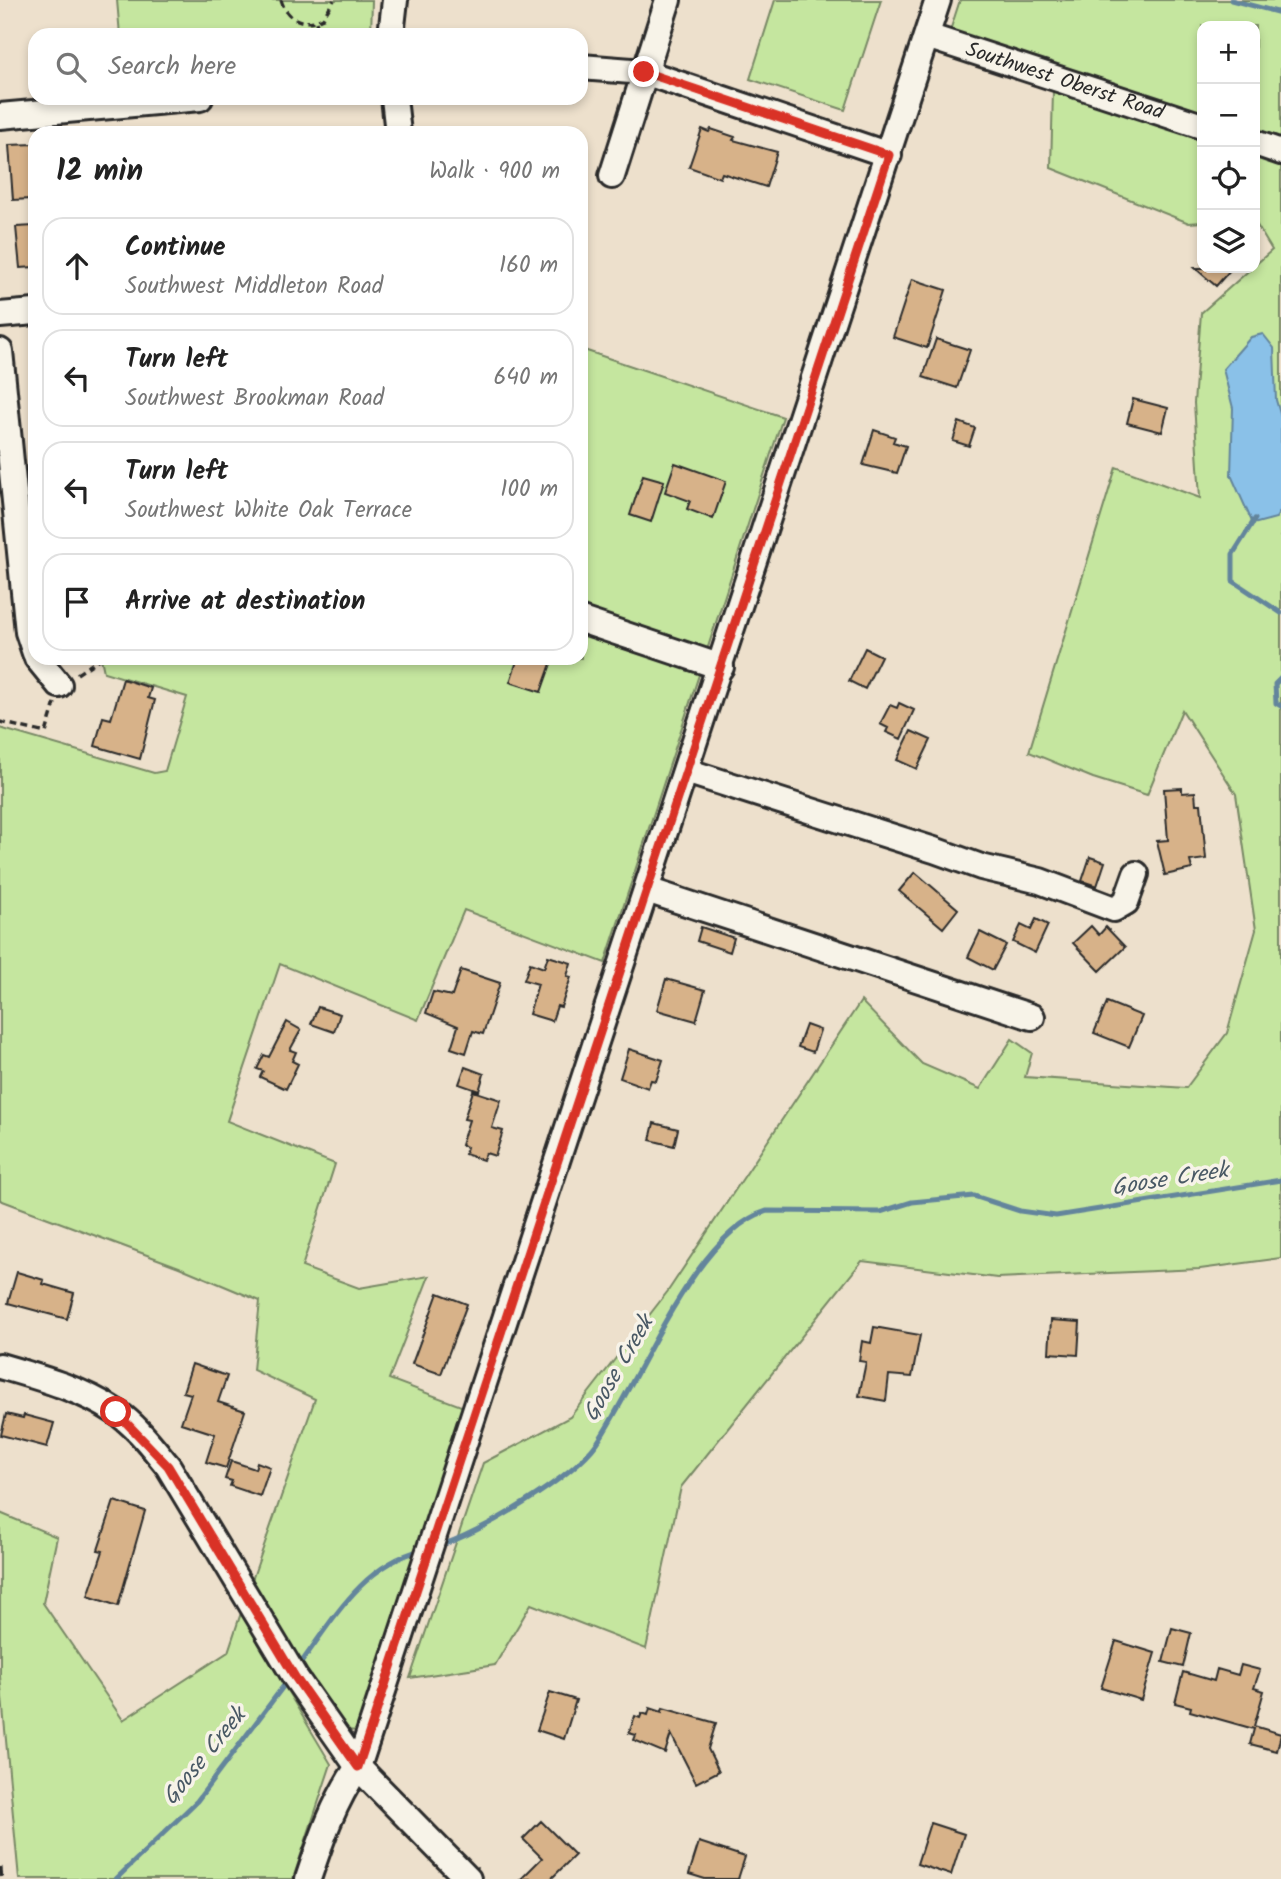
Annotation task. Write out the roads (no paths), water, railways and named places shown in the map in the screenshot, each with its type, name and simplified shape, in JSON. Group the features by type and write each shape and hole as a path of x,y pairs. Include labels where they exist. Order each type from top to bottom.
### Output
{"street":[{"path":"392,28 395,0"},
{"path":"612,176 668,0"},
{"path":"308,1879 345,1784 358,1767 938,0"},
{"name":"Southwest Oberst Road","path":"928,36 1197,124"},
{"path":"588,68 644,72 889,155"},
{"path":"0,116 122,105"},
{"path":"395,105 397,126"},
{"path":"1260,146 1281,152"},
{"path":"0,315 28,313"},
{"path":"0,351 28,632"},
{"path":"588,622 721,667"},
{"path":"43,665 59,685"},
{"path":"686,771 981,867 1040,880 1114,909 1126,902 1136,874"},
{"path":"647,890 1032,1017"},
{"path":"0,1366 47,1380 116,1412 144,1437 168,1466 295,1677 358,1767 468,1879"}],"water":[{"path":"1263,334 1274,348 1276,400 1281,417 1281,510 1276,518 1253,524 1231,475 1233,408 1223,369 1251,337"}],"waterway":[{"path":"1231,0 1281,13"},
{"path":"1255,519 1233,554 1233,581 1281,613"},
{"path":"1281,678 1275,684 1276,703 1281,706"},
{"name":"Goose Creek","path":"438,1546 500,1518 547,1488 585,1457 597,1443 693,1278 716,1248 741,1224 767,1211 880,1212 912,1202 974,1196 1020,1211 1056,1216 1281,1180"},
{"name":"Goose Creek","path":"298,1667 337,1613 366,1581 401,1557 422,1550"},
{"name":"Goose Creek","path":"116,1879 197,1801 288,1680"}],"railway":[{"path":"0,1867 1,1879"}]}
